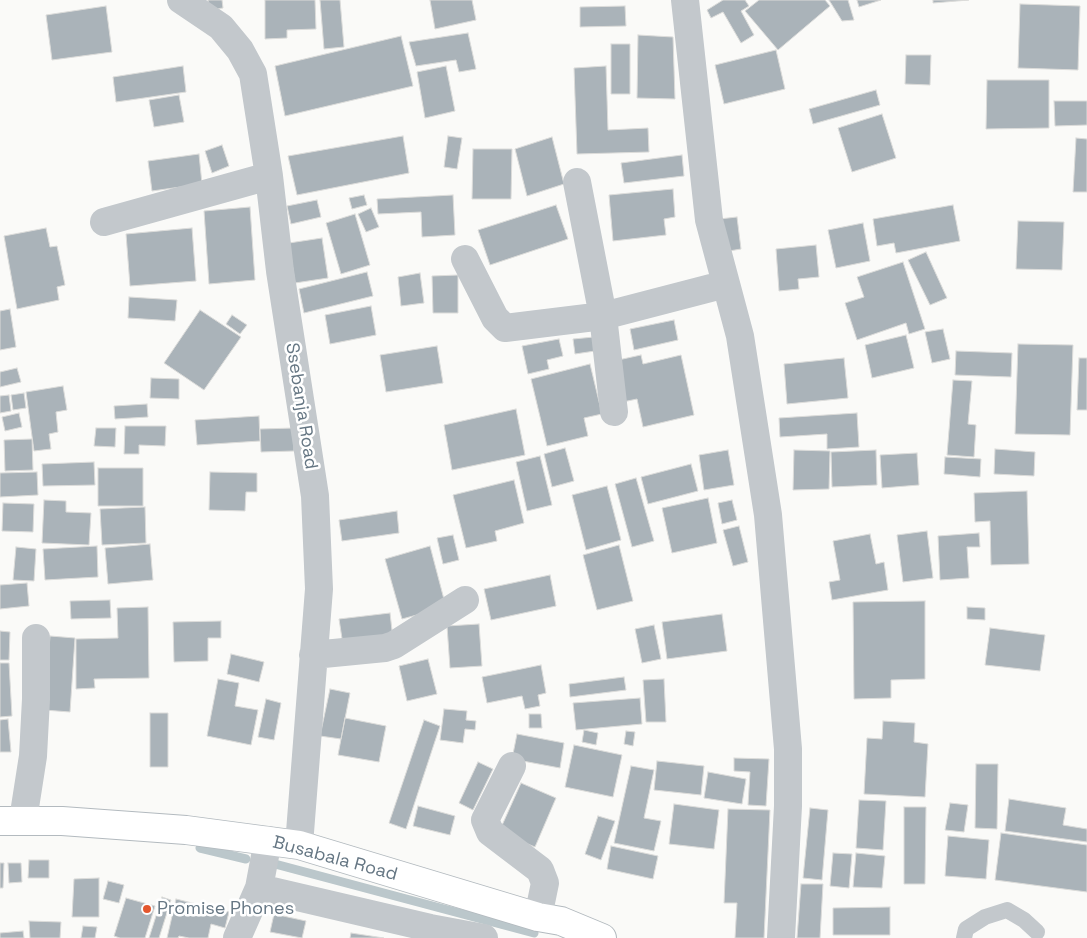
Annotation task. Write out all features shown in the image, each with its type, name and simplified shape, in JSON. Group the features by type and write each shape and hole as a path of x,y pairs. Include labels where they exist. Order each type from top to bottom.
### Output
{"street":[{"name":"Ssebanja Road","path":"180,0 221,27 240,50 253,74 269,176 280,271 315,496 319,589 299,846"},
{"path":"686,0 709,220 740,336 768,515 788,749 788,806 781,938"},
{"path":"104,222 269,176"},
{"path":"577,182 603,316 614,412"},
{"path":"465,258 495,318 506,328 603,316 726,284"},
{"path":"313,655 385,648 394,645 465,600"},
{"path":"12,821 33,756 36,638"},
{"path":"512,766 485,820 490,832 540,870 552,926"},
{"name":"Busabala Road","path":"12,821 186,830 268,840 299,846 552,926 602,938"},
{"path":"237,938 259,888 268,840"},
{"path":"259,888 430,928 484,938"}],"lane":[{"path":"964,938 966,930 984,917 1007,910 1024,920 1038,932"}],"building":[{"path":"208,0 222,0 223,8 209,10"},
{"path":"265,0 315,0 316,29 287,30 287,38 265,39"},
{"path":"320,0 340,0 344,47 324,49"},
{"path":"430,0 472,0 476,20 435,29"},
{"path":"723,0 745,0 749,6 741,11 754,35 741,43 723,12 711,18 707,10"},
{"path":"759,0 825,0 830,6 778,50 745,11"},
{"path":"829,0 848,0 854,20 842,21"},
{"path":"857,0 881,0 859,7"},
{"path":"933,0 969,0 933,3"},
{"path":"1020,4 1080,6 1078,70 1018,68"},
{"path":"106,6 112,52 52,60 46,15"},
{"path":"625,6 626,26 580,27 580,7"},
{"path":"468,33 476,69 459,72 456,60 416,66 409,42"},
{"path":"638,35 673,37 675,99 637,98"},
{"path":"401,36 413,86 285,116 275,66"},
{"path":"611,44 630,44 630,94 611,94"},
{"path":"776,50 785,89 724,104 715,65"},
{"path":"906,55 931,55 930,85 905,84"},
{"path":"183,66 186,92 116,102 113,77"},
{"path":"446,66 455,111 425,118 417,72"},
{"path":"606,66 608,130 648,128 649,152 577,154 574,68"},
{"path":"987,80 1049,80 1049,128 986,129"},
{"path":"876,90 880,105 813,124 809,109"},
{"path":"179,95 184,122 154,127 149,100"},
{"path":"1054,101 1087,101 1087,125 1055,126"},
{"path":"882,114 896,158 852,172 838,128"},
{"path":"403,136 409,173 297,195 288,156"},
{"path":"448,136 462,138 457,169 444,167"},
{"path":"552,137 564,184 527,196 515,149"},
{"path":"1076,138 1087,139 1087,192 1073,192"},
{"path":"222,145 229,166 212,173 205,151"},
{"path":"473,149 512,149 511,199 472,199"},
{"path":"199,154 202,184 152,191 148,161"},
{"path":"682,155 684,176 624,183 621,163"},
{"path":"673,189 675,217 664,219 666,235 613,241 609,195"},
{"path":"364,195 367,205 352,209 349,198"},
{"path":"453,195 455,235 422,237 421,212 378,214 377,199"},
{"path":"317,200 321,217 291,224 287,206"},
{"path":"556,205 568,239 490,265 478,230"},
{"path":"953,205 960,241 896,253 894,243 877,246 873,219"},
{"path":"250,207 255,280 209,284 204,211"},
{"path":"371,208 379,227 366,232 358,214"},
{"path":"355,214 370,265 341,274 326,223"},
{"path":"737,217 741,249 723,252 719,219"},
{"path":"1018,221 1064,222 1062,270 1016,269"},
{"path":"863,223 870,261 836,268 828,230"},
{"path":"46,228 50,247 57,246 65,285 57,287 59,300 17,309 4,236"},
{"path":"192,228 196,281 130,286 126,234"},
{"path":"322,238 328,278 295,283 289,243"},
{"path":"816,245 819,277 798,279 799,289 779,291 776,249"},
{"path":"926,252 947,298 930,305 908,260"},
{"path":"903,262 925,329 909,334 906,323 857,340 845,303 864,297 857,277"},
{"path":"367,272 373,296 304,313 299,289"},
{"path":"420,273 424,303 401,306 398,277"},
{"path":"458,275 458,313 433,313 432,276"},
{"path":"129,297 177,300 175,321 128,318"},
{"path":"371,306 376,335 330,344 325,315"},
{"path":"10,309 16,347 0,350 0,311"},
{"path":"200,310 241,337 204,390 164,363"},
{"path":"232,315 247,325 240,334 226,324"},
{"path":"674,320 678,340 634,350 630,329"},
{"path":"943,329 950,359 932,363 925,332"},
{"path":"906,335 914,368 872,378 865,345"},
{"path":"594,337 595,351 575,354 573,339"},
{"path":"559,339 563,356 547,360 549,369 528,374 522,346"},
{"path":"1018,344 1073,345 1070,435 1015,434"},
{"path":"437,346 443,383 386,392 380,355"},
{"path":"956,351 1012,353 1011,377 955,375"},
{"path":"641,355 643,364 681,355 694,415 643,427 637,399 618,403 609,362"},
{"path":"844,358 848,398 787,404 784,364"},
{"path":"1079,358 1087,358 1087,410 1077,410"},
{"path":"590,364 602,414 584,418 588,436 547,446 531,379"},
{"path":"17,368 21,382 0,387 0,372"},
{"path":"151,378 179,379 179,399 150,398"},
{"path":"953,380 972,381 968,424 976,425 974,457 947,455"},
{"path":"63,386 67,410 56,412 58,432 49,434 51,449 34,451 26,392"},
{"path":"24,393 26,408 13,410 11,395"},
{"path":"9,395 11,411 0,413 0,396"},
{"path":"147,404 148,417 115,419 114,406"},
{"path":"516,409 525,455 452,470 444,425"},
{"path":"19,413 22,427 5,431 2,417"},
{"path":"857,413 859,447 827,449 827,434 780,437 779,418"},
{"path":"259,416 260,441 197,445 195,420"},
{"path":"125,426 166,426 165,446 139,445 139,454 124,454"},
{"path":"96,428 116,428 115,447 94,446"},
{"path":"294,428 294,451 261,452 260,429"},
{"path":"32,439 33,470 5,471 4,440"},
{"path":"565,448 574,481 552,487 544,454"},
{"path":"995,449 1035,452 1034,476 994,474"},
{"path":"728,450 734,485 704,490 699,455"},
{"path":"794,450 830,451 829,489 793,490"},
{"path":"876,450 877,485 832,487 831,452"},
{"path":"917,453 919,485 882,488 880,455"},
{"path":"540,456 552,505 527,511 516,462"},
{"path":"945,457 981,459 980,477 944,474"},
{"path":"94,462 95,485 43,486 42,464"},
{"path":"691,464 698,491 648,504 641,477"},
{"path":"98,468 143,468 143,506 98,506"},
{"path":"37,472 38,495 0,497 0,473"},
{"path":"210,472 257,473 257,492 246,492 245,511 209,510"},
{"path":"636,478 654,541 632,547 615,484"},
{"path":"514,480 524,523 495,531 497,541 466,548 453,495"},
{"path":"607,486 621,540 586,550 572,495"},
{"path":"1027,491 1029,564 991,565 990,521 975,522 974,493"},
{"path":"708,498 717,543 672,553 662,508"},
{"path":"44,500 66,501 66,512 91,513 89,545 42,543"},
{"path":"732,500 737,520 722,524 718,503"},
{"path":"3,503 34,504 33,532 2,531"},
{"path":"145,507 146,543 102,545 100,509"},
{"path":"397,511 399,533 342,541 339,520"},
{"path":"739,526 748,562 733,566 723,530"},
{"path":"927,531 933,578 903,582 897,535"},
{"path":"979,533 980,547 967,547 969,578 940,580 938,536"},
{"path":"870,534 876,564 884,562 888,590 832,600 829,582 840,580 833,541"},
{"path":"453,535 459,560 443,564 437,538"},
{"path":"150,544 153,580 108,584 105,548"},
{"path":"619,545 633,601 597,610 583,555"},
{"path":"97,546 98,577 45,580 43,549"},
{"path":"430,546 446,607 402,619 385,559"},
{"path":"16,547 36,549 34,581 13,580"},
{"path":"550,575 556,606 491,620 484,589"},
{"path":"27,583 29,606 0,609 0,585"},
{"path":"110,600 111,618 71,619 70,601"},
{"path":"925,601 925,679 891,680 891,698 854,699 853,602"},
{"path":"148,607 149,678 94,679 95,688 76,689 76,639 118,638 117,608"},
{"path":"967,607 985,608 985,620 967,619"},
{"path":"390,613 393,639 343,645 339,619"},
{"path":"722,614 727,651 667,659 662,622"},
{"path":"221,621 221,638 208,638 208,661 174,662 173,622"},
{"path":"479,624 482,666 450,668 447,626"},
{"path":"654,625 661,659 642,663 635,629"},
{"path":"990,628 1045,635 1040,671 985,665"},
{"path":"0,631 10,632 9,660 0,660"},
{"path":"50,636 75,638 70,712 44,710"},
{"path":"231,654 264,662 259,682 227,674"},
{"path":"428,659 437,694 407,701 399,666"},
{"path":"0,663 9,663 12,716 0,717"},
{"path":"541,665 546,693 538,695 540,706 525,709 522,696 487,703 482,677"},
{"path":"624,677 626,690 570,697 569,684"},
{"path":"218,679 239,683 235,706 258,710 251,745 207,736"},
{"path":"664,679 666,722 646,722 643,680"},
{"path":"330,689 350,693 341,739 320,736"},
{"path":"640,698 642,724 576,730 573,703"},
{"path":"266,699 281,703 274,740 258,737"},
{"path":"444,709 467,711 466,720 476,721 475,730 465,729 463,743 440,740"},
{"path":"150,713 168,713 168,767 150,767"},
{"path":"529,714 541,714 542,728 529,728"},
{"path":"345,718 386,726 379,762 338,755"},
{"path":"8,719 11,752 0,752 0,720"},
{"path":"424,720 440,726 406,829 389,823"},
{"path":"883,721 915,723 914,742 928,744 925,797 864,794 867,738 882,739"},
{"path":"584,730 598,733 596,745 582,742"},
{"path":"626,731 635,732 633,746 624,744"},
{"path":"517,734 564,743 560,768 512,759"},
{"path":"574,745 622,755 613,797 565,787"},
{"path":"734,758 769,759 766,806 748,805 750,772 734,771"},
{"path":"657,761 704,766 701,795 654,790"},
{"path":"478,762 493,769 473,810 459,803"},
{"path":"976,764 998,764 997,829 975,828"},
{"path":"631,766 654,770 644,818 661,821 654,851 614,843"},
{"path":"708,772 746,779 742,804 704,798"},
{"path":"521,783 556,798 535,847 499,832"},
{"path":"1009,799 1066,808 1063,825 1087,829 1087,842 1005,831"},
{"path":"859,800 886,801 883,850 856,848"},
{"path":"950,803 968,805 964,832 945,830"},
{"path":"674,804 719,810 714,849 669,844"},
{"path":"418,806 455,816 450,835 413,826"},
{"path":"904,807 926,807 925,884 904,884"},
{"path":"810,808 828,810 822,880 803,878"},
{"path":"728,809 770,810 764,938 735,938 737,903 724,903"},
{"path":"598,816 615,821 601,860 585,854"},
{"path":"1001,833 1087,845 1087,892 995,880"},
{"path":"948,836 989,840 986,879 945,876"},
{"path":"611,846 658,856 653,879 607,869"},
{"path":"833,853 852,854 849,888 830,886"},
{"path":"856,853 885,856 882,888 853,887"},
{"path":"29,860 49,860 49,878 28,878"},
{"path":"0,863 4,863 3,888 0,888"},
{"path":"8,863 21,863 22,882 9,883"},
{"path":"99,878 99,917 72,917 74,879"},
{"path":"108,881 124,885 119,903 103,899"},
{"path":"801,884 823,884 820,938 797,938"},
{"path":"162,897 171,900 159,938 149,938"},
{"path":"126,898 155,906 145,938 120,938 114,936"},
{"path":"176,899 229,912 225,928 211,924 208,938 179,936 178,938 167,938"},
{"path":"890,907 890,935 833,935 833,908"},
{"path":"274,914 306,921 302,938 270,932"},
{"path":"29,921 61,922 60,938 30,938"},
{"path":"83,926 97,927 95,938 81,938"},
{"path":"23,931 24,938 0,938 0,933"},
{"path":"351,933 384,938 350,938"}],"waterway":[{"path":"200,848 246,859"},
{"path":"275,864 534,933"}],"place":[{"name":"Promise Phones","path":"147,909"}]}
